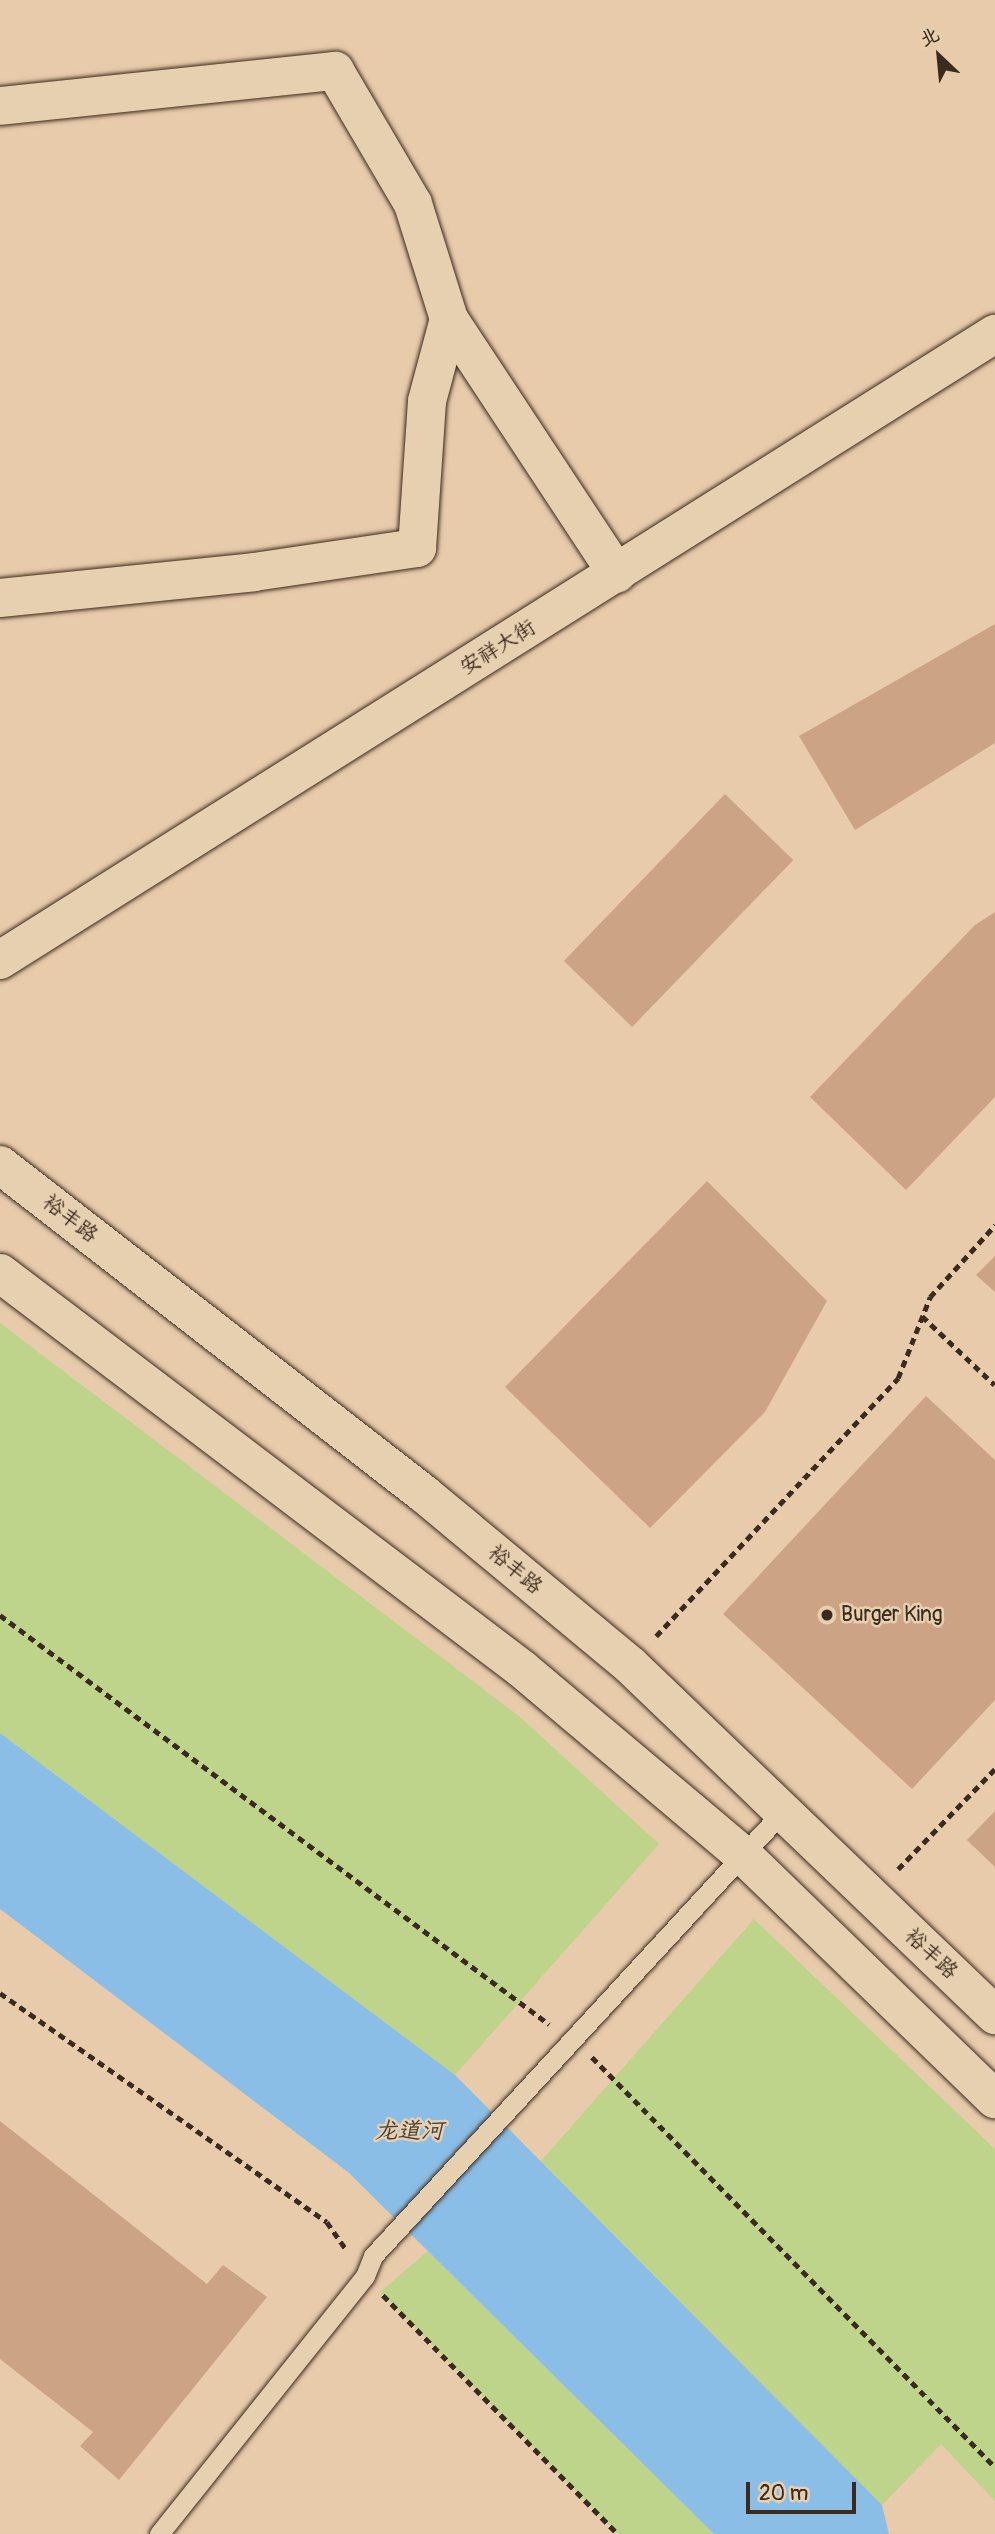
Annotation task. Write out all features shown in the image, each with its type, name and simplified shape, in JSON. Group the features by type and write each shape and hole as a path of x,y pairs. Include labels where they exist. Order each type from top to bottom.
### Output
{"street":[{"path":"0,106 335,71 413,204 449,319 617,574"},
{"path":"0,598 254,572 417,548 427,401 449,319"},
{"name":"安祥大街","path":"0,960 995,334"},
{"name":"裕丰路","path":"0,1165 424,1494 629,1664 785,1809 870,1897 995,2015"},
{"path":"0,1273 522,1669 743,1856 995,2099"}],"lane":[{"path":"159,2534 365,2276 373,2256 576,2041 785,1809"}],"path":[{"path":"629,1664 898,1378 930,1297 995,1225"},
{"path":"922,1316 995,1385"},
{"path":"0,1615 517,2003 576,2041 995,2468"},
{"path":"870,1897 995,1769"},
{"path":"0,1993 327,2222 365,2276 618,2534"}],"green space":[{"path":"0,1323 520,1717 659,1844 455,2075 0,1733"},
{"path":"754,1919 995,2149 995,2501 941,2444 882,2505 541,2161"},
{"path":"428,2251 714,2534 618,2534 380,2292"}],"water":[{"name":"龙道河","path":"0,1733 455,2075 882,2505 889,2534 714,2534 348,2172 0,1909"}],"building":[{"path":"995,624 995,743 855,830 799,736"},
{"path":"725,794 793,860 632,1027 564,961"},
{"path":"995,912 995,1097 906,1190 810,1097 975,925"},
{"path":"707,1181 827,1301 765,1412 650,1528 505,1387"},
{"path":"995,1256 995,1292 976,1275"},
{"path":"926,1396 995,1460 995,1700 912,1789 723,1614"},
{"path":"995,1811 995,1867 967,1840"},
{"path":"0,2121 207,2284 223,2265 267,2297 119,2480 80,2446 93,2432 0,2359"}],"place":[{"name":"Burger King","path":"827,1615"}]}
